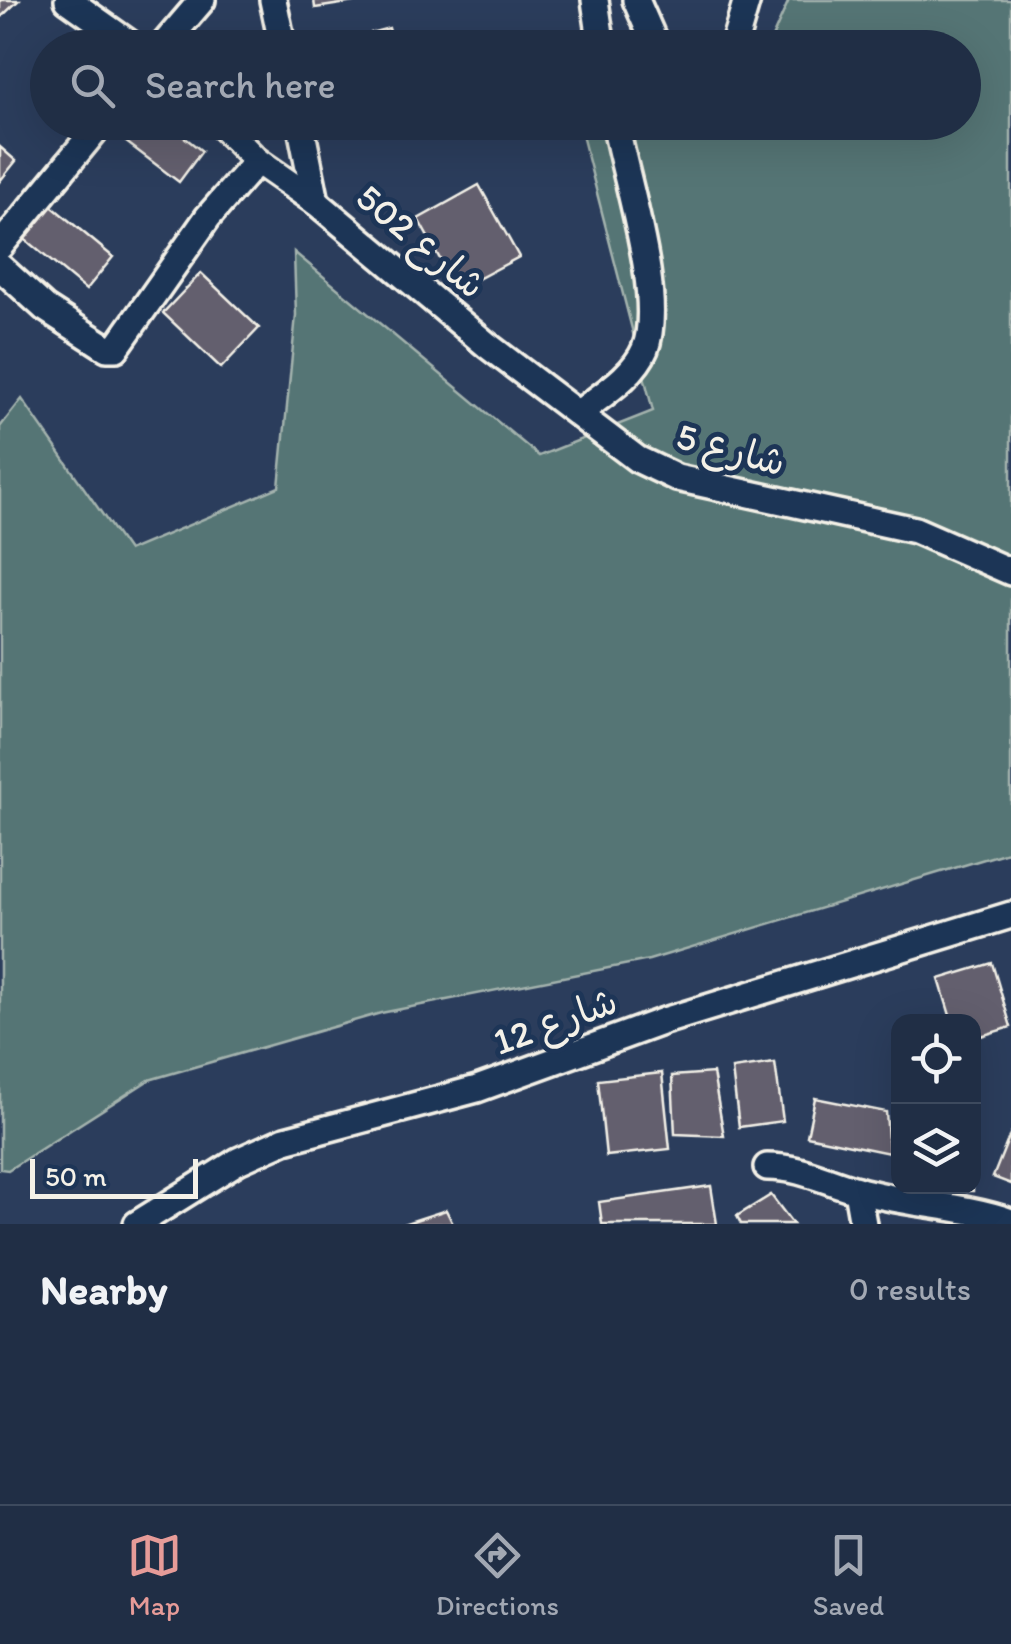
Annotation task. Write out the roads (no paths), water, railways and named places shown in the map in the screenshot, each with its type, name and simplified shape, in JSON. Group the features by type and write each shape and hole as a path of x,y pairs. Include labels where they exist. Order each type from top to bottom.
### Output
{"street":[{"path":"68,0 110,30"},
{"path":"176,30 202,0"},
{"path":"272,0 279,30"},
{"path":"595,0 599,30"},
{"path":"636,0 649,30"},
{"path":"738,30 747,0"},
{"path":"0,246 87,140"},
{"name":"شارع 502","path":"236,140 487,345 579,413"},
{"path":"304,140 316,202"},
{"path":"579,413 638,360 649,327 638,225 619,140"},
{"path":"0,267 55,316 107,348 116,348 197,232 257,161"},
{"name":"شارع 5","path":"579,413 618,446 677,478 916,530 1011,572"},
{"name":"شارع 12","path":"137,1224 238,1161 285,1140 477,1089 664,1021 1011,916"},
{"path":"767,1166 805,1170 857,1190 957,1206 1011,1222"},
{"path":"857,1190 863,1224"}]}
